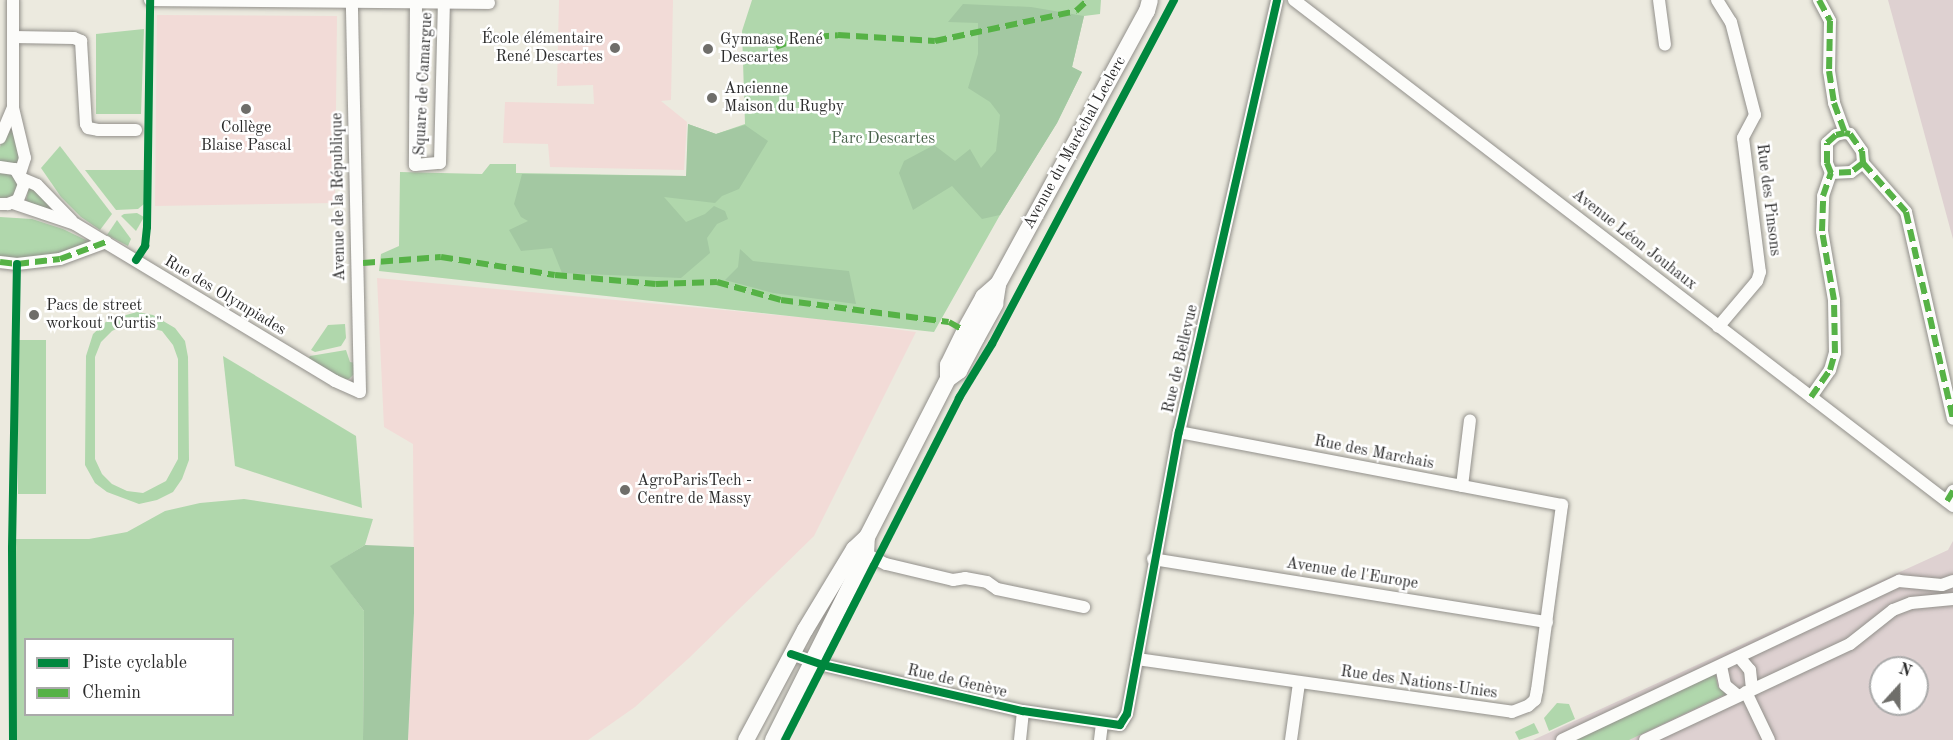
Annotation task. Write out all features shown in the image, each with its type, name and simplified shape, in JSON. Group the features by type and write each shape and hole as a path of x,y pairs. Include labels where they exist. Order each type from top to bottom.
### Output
{"main road":[{"name":"Avenue du Maréchal Leclerc","path":"746,740 791,654 854,549 867,537 948,380 948,364 965,330 983,297 998,284 1151,4"},
{"name":"Avenue du Maréchal Leclerc","path":"773,740 866,554 867,537"}],"street":[{"path":"6,204 24,190 21,176 25,158 13,108 14,0"},
{"path":"150,0 489,3"},
{"name":"Rue de Bellevue","path":"1120,725 1127,714 1153,560 1179,432 1277,0"},
{"name":"Avenue Léon Jouhaux","path":"1294,0 1718,327 1951,499"},
{"path":"1659,0 1665,45"},
{"name":"Rue des Pinsons","path":"1717,0 1731,22 1755,115 1743,138 1760,272 1756,281 1718,327"},
{"path":"1819,0 1830,21 1829,71 1834,103 1845,133"},
{"name":"Avenue de la République","path":"352,1 360,392"},
{"name":"Square de Camargue","path":"416,4 415,165 440,163 444,4"},
{"path":"13,37 74,38 81,41 88,128 136,130"},
{"path":"0,138 13,108"},
{"path":"1811,397 1830,370 1835,353 1834,300 1822,231 1823,196 1831,173 1827,163 1827,143 1836,135 1845,133 1850,134 1862,151 1863,163 1906,212 1953,419"},
{"path":"1831,173 1851,172 1863,163"},
{"name":"Rue des Olympiades","path":"0,167 10,167 37,185 75,224"},
{"name":"Rue des Olympiades","path":"6,204 75,224 335,381 360,392"},
{"path":"0,262 17,264 60,259 106,242"},
{"path":"1462,486 1470,420"},
{"name":"Rue des Marchais","path":"1179,432 1562,505"},
{"name":"Rue des Nations-Unies","path":"1137,659 1512,712 1528,706 1534,700 1562,505"},
{"path":"866,554 897,566 953,580 965,578 987,582 997,589 1084,607"},
{"name":"Avenue de l'Europe","path":"1153,560 1546,622"},
{"path":"1562,740 1899,581 1942,585 1953,580"},
{"path":"1645,740 1850,644 1893,610 1911,603 1953,599"},
{"name":"Rue de Genève","path":"791,654 813,662 1023,711 1120,725"},
{"path":"1739,657 1750,670 1745,692 1769,740"},
{"path":"1721,666 1725,685 1745,692"},
{"path":"1291,740 1299,683"},
{"path":"1020,740 1023,711"},
{"path":"1100,740 1102,723"}],"shaded area":[{"path":"559,0 673,0 671,100 661,101 687,122 684,170 550,167 548,144 503,143 505,102 594,104 593,85 557,86"},
{"path":"1888,0 1953,0 1953,239"},
{"name":"Collège Blaise Pascal","path":"157,15 337,16 335,203 155,206"},
{"name":"AgroParisTech - Centre de Massy","path":"377,278 820,319 916,332 814,536 689,658 635,707 588,740 408,740 414,613 413,444 384,427"},
{"path":"1953,541 1953,740 1533,740 1948,550"}],"green space":[{"name":"Parc Descartes","path":"752,0 1101,0 1100,14 1084,16 1072,67 1082,72 1057,123 1000,215 934,332 379,271 381,254 399,246 400,172 482,174 490,164 516,164 516,173 687,176 688,124 716,134 745,124 742,31"},
{"path":"963,4 1031,7 1084,16 1072,67 1082,72 1057,123 1000,215 982,219 952,186 913,210 899,173 904,161 934,145 955,161 970,149 981,168 996,151 1000,115 990,102 968,88 978,54 978,23 948,22"},
{"path":"144,29 141,114 96,114 96,34"},
{"path":"11,118 21,156 19,166 0,162 0,147"},
{"path":"688,124 716,134 745,125 768,141 739,189 722,196 715,203 664,197 686,222 705,214 714,206 725,211 728,219 717,224 707,238 710,253 681,278 562,273 552,248 521,251 509,230 528,221 521,217 514,204 522,174 686,176"},
{"path":"60,146 112,214 100,230 81,217 61,197 41,168"},
{"path":"85,170 144,170 144,204 138,209 116,210"},
{"path":"0,173 12,175 18,186 12,197 0,198"},
{"path":"29,185 61,213 26,202"},
{"path":"137,213 144,217 136,231 121,216"},
{"path":"0,217 32,219 63,229 90,242 77,250 37,259 0,258"},
{"path":"117,220 131,239 128,246 107,235"},
{"path":"740,249 753,261 849,271 856,304 773,293 725,280 738,267"},
{"path":"137,312 153,315 175,328 185,341 188,357 189,460 182,479 173,492 157,500 139,504 107,492 95,483 85,465 86,356 93,334 108,320","holes":["135,324 162,331 173,345 178,359 178,459 166,481 143,493 127,491 112,484 102,474 95,459 95,357 101,342 112,331 124,325"]},
{"path":"345,324 346,338 341,346 315,352 311,350 328,325"},
{"path":"18,340 46,340 46,494 18,494"},
{"path":"346,350 350,362 355,363 355,373 349,379 342,379 308,359 310,356"},
{"path":"223,356 356,436 362,508 235,466"},
{"path":"244,499 373,519 365,545 331,566 364,611 363,740 13,740 12,539 89,539 127,532 165,511 200,503"},
{"path":"365,545 414,547 414,613 408,740 363,740 364,611 330,566"},
{"path":"1715,673 1718,687 1726,694 1629,740 1573,740"},
{"path":"1557,703 1569,704 1575,719 1549,731 1544,718"},
{"path":"1534,723 1539,733 1519,740 1515,732"}],"marked path":[{"path":"776,47 799,38 838,35 935,41 1076,11 1088,0"},
{"path":"1819,0 1830,21 1829,71 1834,103 1845,133"},
{"path":"1845,133 1850,134 1862,151 1863,163 1851,172 1831,173 1827,163 1827,143 1836,135 1845,133"},
{"path":"1863,163 1906,212 1953,419"},
{"path":"1811,397 1830,370 1835,353 1834,300 1822,231 1823,196 1831,173"},
{"path":"0,262 17,264 60,259 106,242"},
{"path":"363,263 441,257 555,275 656,284 717,282 781,300 949,322 960,328"},
{"path":"1947,501 1953,491"}],"cycle path":[{"path":"136,260 145,246 147,227 150,0"},
{"path":"785,740 959,398 992,344 1174,0"},
{"path":"791,654 823,665 1023,711 1120,725 1127,714 1179,432 1277,0"},
{"path":"13,740 12,548 17,264"}],"place":[{"name":"École élémentaire René Descartes","path":"615,48"},
{"name":"Gymnase René Descartes","path":"708,49"},
{"name":"Ancienne Maison du Rugby","path":"712,98"},
{"name":"Collège Blaise Pascal","path":"246,109"},
{"name":"Pacs de street workout \"Curtis\"","path":"34,315"},
{"name":"AgroParisTech - Centre de Massy","path":"625,490"}]}
